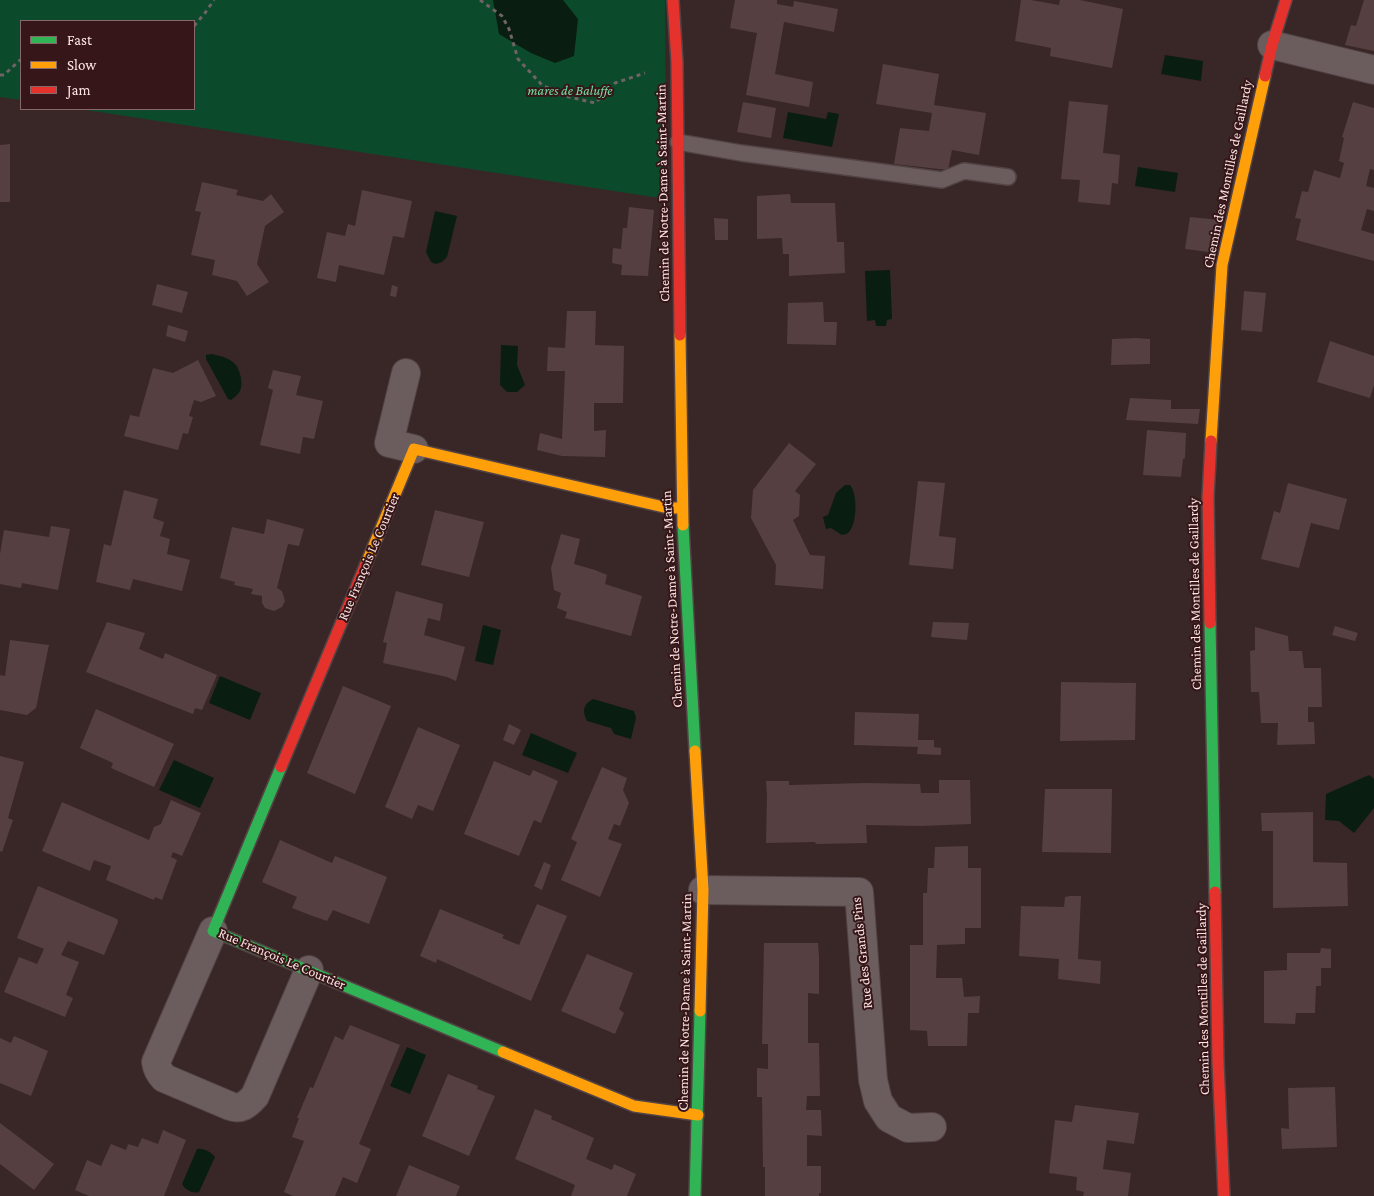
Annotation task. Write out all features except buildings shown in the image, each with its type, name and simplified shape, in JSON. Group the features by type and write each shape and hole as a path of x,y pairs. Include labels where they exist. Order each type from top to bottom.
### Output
{"street":[{"name":"Chemin de Notre-Dame à Saint-Martin","path":"673,0 677,62 682,508 703,890 695,1196"},
{"name":"Chemin des Montilles de Gaillardy","path":"1224,1196 1218,1062 1208,497 1222,265 1272,45 1286,0"},
{"path":"1272,45 1374,70"},
{"path":"406,373 389,443 668,508 682,508"},
{"name":"Rue François Le Courtier","path":"414,449 212,931 634,1106 698,1115"},
{"name":"Rue des Grands Pins","path":"703,890 859,892 872,1080 878,1101 889,1118 908,1128 932,1127"},
{"path":"212,931 156,1062 158,1071 164,1078 230,1106 236,1108 243,1107 255,1096 309,970"}],"lane":[{"path":"678,142 741,153 942,180 964,171 1008,177"}],"path":[{"path":"195,25 214,0"},
{"path":"480,0 502,16 509,29 518,59 542,85 564,96 595,102 615,83 677,62"},
{"path":"0,75 4,75 20,60"}],"green space":[{"name":"mares de Baluffe","path":"0,0 665,0 666,199 87,110 195,110 195,20 20,20 20,100 0,97"}],"shaded area":[{"path":"493,0 563,0 578,19 574,56 555,63 531,53 499,34"},
{"path":"1165,55 1203,61 1201,81 1161,74"},
{"path":"788,112 826,119 828,112 839,114 832,147 783,138"},
{"path":"1138,167 1178,173 1175,192 1135,186"},
{"path":"435,211 457,216 447,257 442,262 436,264 431,262 426,252"},
{"path":"890,270 892,319 887,320 886,326 876,326 875,320 867,321 865,271"},
{"path":"501,345 518,346 517,365 525,385 517,392 507,392 500,385"},
{"path":"212,354 231,361 239,371 241,388 231,400 228,399 206,359 206,355"},
{"path":"845,485 850,485 853,489 856,509 852,528 848,533 842,535 831,528 826,529 823,517 828,515 836,493"},
{"path":"483,625 501,630 493,665 475,661"},
{"path":"220,676 261,693 250,720 209,703"},
{"path":"593,699 634,711 636,718 631,739 614,734 611,728 587,721 584,708"},
{"path":"531,733 577,753 568,773 522,755"},
{"path":"174,760 214,778 200,808 159,790"},
{"path":"1369,775 1374,779 1374,808 1354,833 1339,821 1325,820 1326,794"},
{"path":"407,1047 426,1055 410,1094 390,1086"},
{"path":"197,1149 207,1151 215,1157 199,1192 192,1192 187,1190 182,1184"}],"traffic: fast":[{"path":"683,525 695,751"},
{"path":"1210,623 1215,892"},
{"path":"281,767 213,931 503,1052"},
{"path":"695,1196 700,1011"}],"traffic: slow":[{"path":"1211,441 1222,265 1265,76"},
{"path":"680,335 683,525"},
{"path":"366,564 414,449 668,508 682,508"},
{"path":"695,751 703,890 700,1011"},
{"path":"503,1052 634,1106 698,1115"}],"traffic: jam":[{"path":"673,0 677,62 680,335"},
{"path":"1265,76 1272,45 1286,0"},
{"path":"1210,623 1208,497 1211,441"},
{"path":"281,767 366,564"},
{"path":"1215,892 1218,1062 1224,1196"}]}
